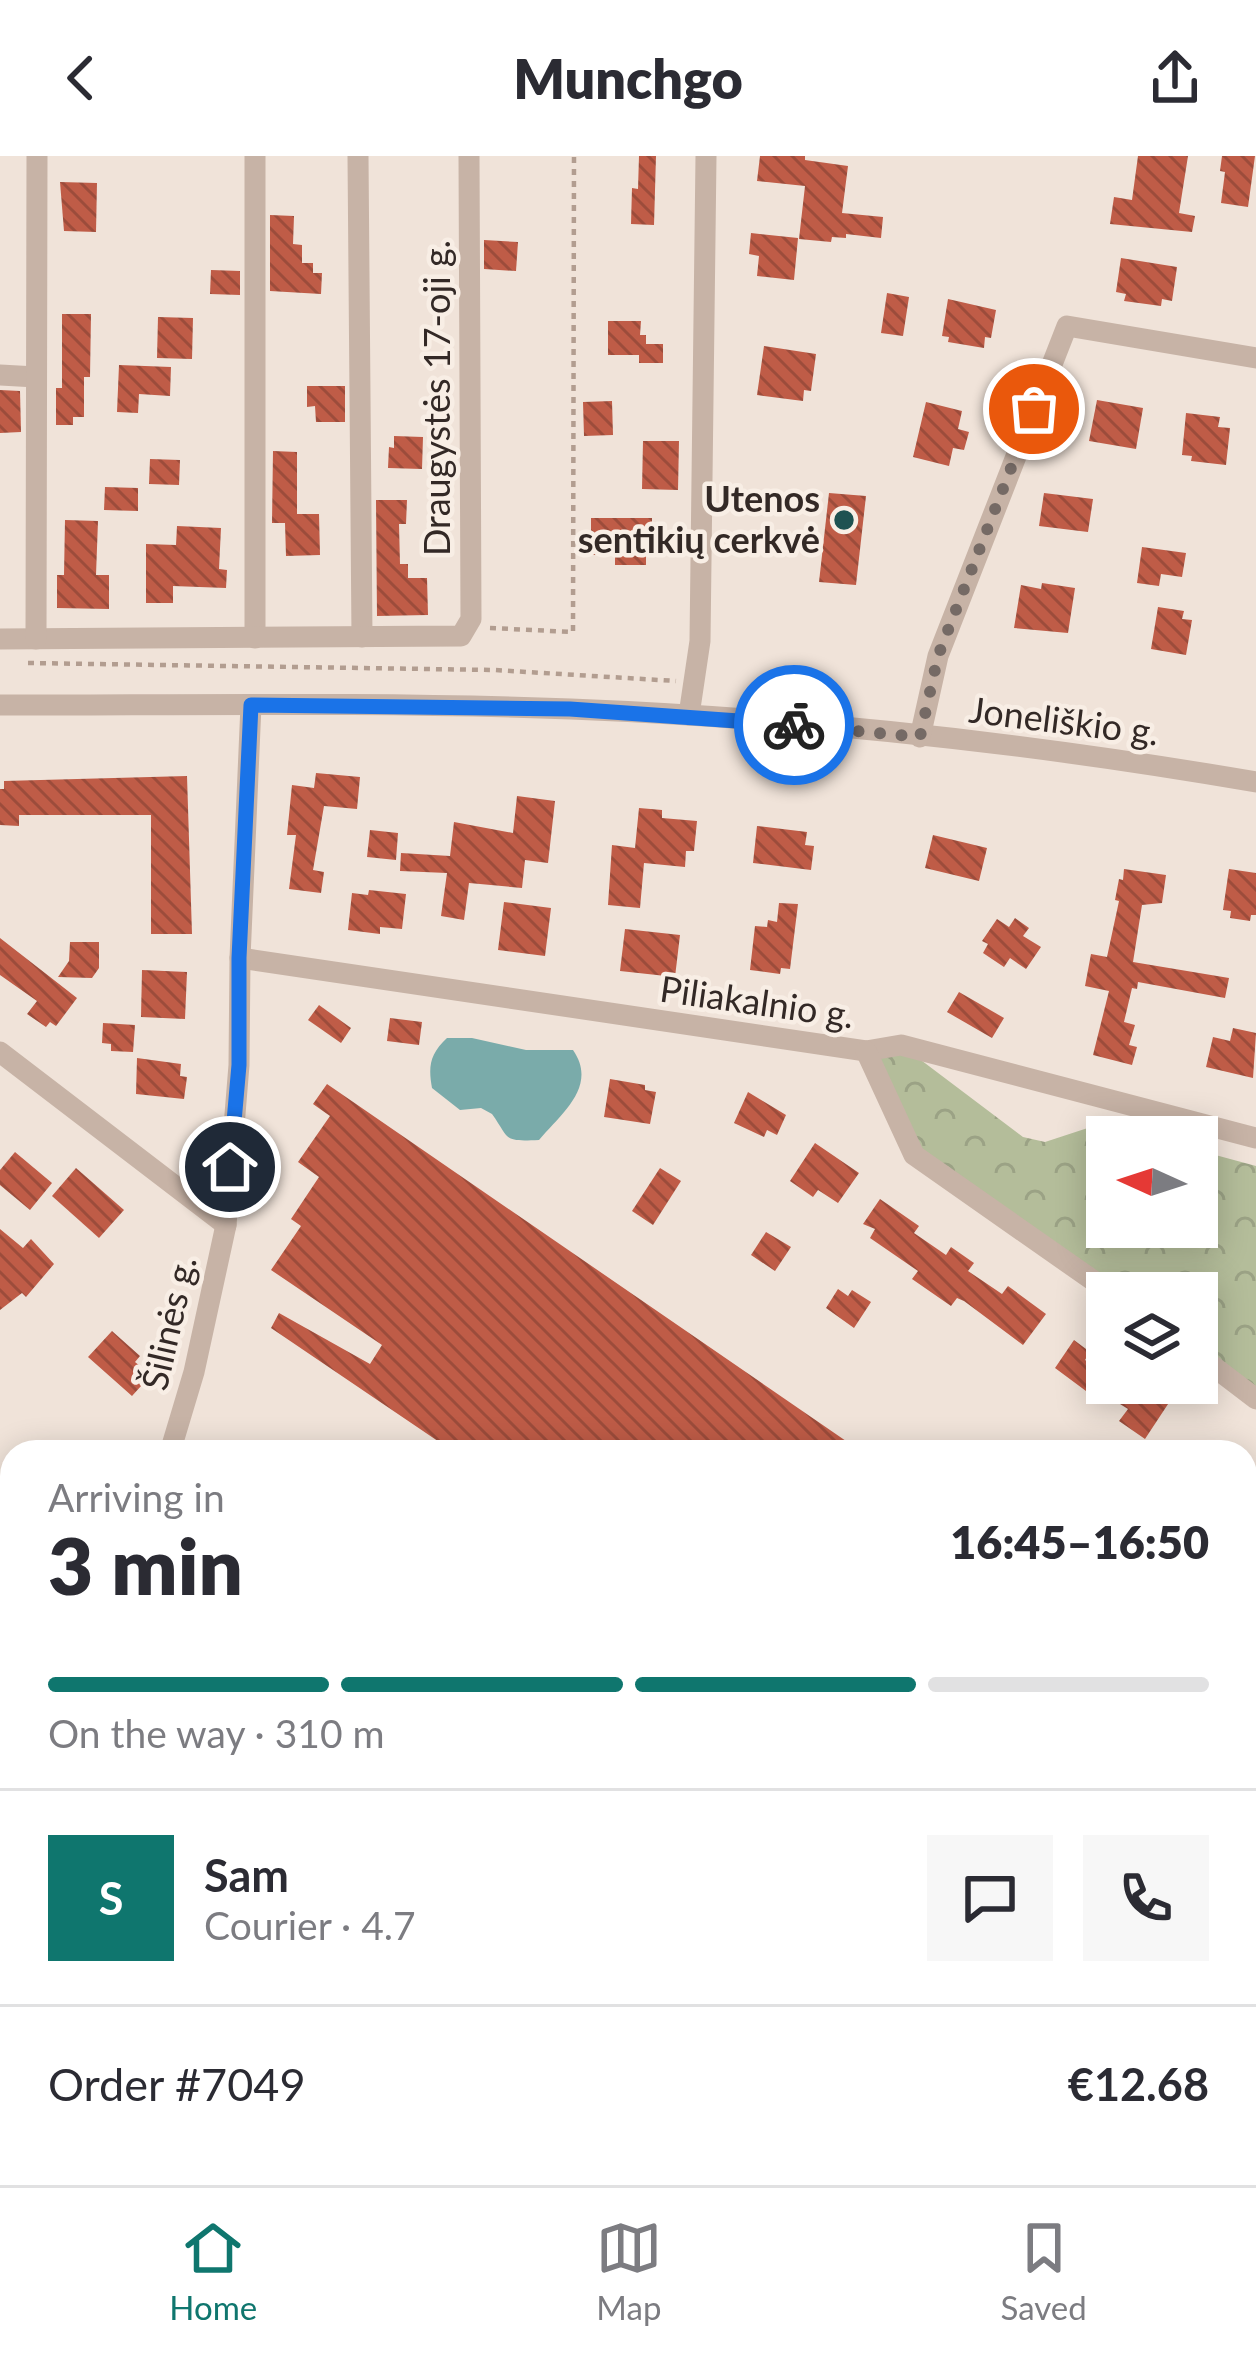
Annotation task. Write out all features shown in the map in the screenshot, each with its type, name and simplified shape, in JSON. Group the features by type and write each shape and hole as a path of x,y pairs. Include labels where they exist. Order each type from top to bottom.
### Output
{"street":[{"path":"36,639 37,156"},
{"path":"254,638 255,156"},
{"path":"358,156 362,637"},
{"name":"Draugystės 17-oji g.","path":"461,636 471,619 469,156"},
{"path":"689,715 700,641 706,156"},
{"path":"920,737 938,656 1066,326 1256,358"},
{"path":"0,375 36,377"},
{"path":"0,639 461,636"},
{"name":"Joneliškio g.","path":"0,705 570,709 689,715 1113,757 1256,782"},
{"name":"Šilinės g.","path":"174,1440 194,1372 226,1225 239,1065 251,705"},
{"name":"Piliakalnio g.","path":"239,958 866,1052 901,1045 1256,1138"},
{"path":"0,1052 226,1225"},
{"path":"866,1052 914,1155 1086,1275"},
{"path":"1218,1370 1256,1399"}],"path":[{"path":"461,636 498,626 573,632 574,156"},
{"path":"28,663 494,670 694,683"}],"green space":[{"path":"901,1045 1023,1137 1045,1142 1086,1129 1086,1248 1218,1248 1218,1156 1256,1166 1256,1399 1218,1370 1218,1272 1086,1275 914,1155 866,1052"}],"water":[{"path":"447,1038 472,1038 526,1050 573,1050 580,1063 579,1087 539,1140 513,1139 492,1114 481,1108 460,1110 432,1088 432,1061"}],"building":[{"path":"639,156 656,156 654,225 631,224"},
{"path":"760,156 805,156 805,160 848,166 842,213 883,217 881,238 846,234 846,238 832,237 831,242 799,239 805,186 757,181"},
{"path":"1138,156 1188,156 1179,213 1195,216 1192,232 1110,224 1114,197 1132,200"},
{"path":"1222,156 1255,156 1248,207 1221,203"},
{"path":"60,182 97,183 96,232 64,231"},
{"path":"270,215 294,216 293,244 302,245 302,263 313,263 313,273 322,273 321,294 270,291"},
{"path":"751,233 798,238 794,280 757,276 759,256 749,254"},
{"path":"484,240 518,242 516,271 484,269"},
{"path":"1121,258 1177,267 1172,301 1162,299 1161,306 1124,301 1126,294 1116,292"},
{"path":"211,270 240,271 240,295 210,294"},
{"path":"887,293 909,297 903,336 881,333"},
{"path":"948,299 996,310 991,338 985,337 984,348 948,342 949,337 942,336"},
{"path":"62,314 91,314 84,417 73,417 73,425 56,425 56,388 62,388"},
{"path":"158,317 193,318 192,359 157,358"},
{"path":"608,321 641,321 640,335 646,335 646,344 663,344 663,363 639,363 639,355 608,355"},
{"path":"764,346 816,354 811,391 804,390 803,401 757,395"},
{"path":"119,365 171,367 170,396 139,394 138,413 117,412"},
{"path":"307,386 345,386 345,422 316,422 315,406 307,407"},
{"path":"0,390 20,391 21,432 0,433"},
{"path":"1097,400 1143,408 1136,449 1089,441"},
{"path":"612,401 613,435 584,436 583,402"},
{"path":"926,402 962,411 958,429 969,432 964,450 953,448 949,466 913,457"},
{"path":"1186,413 1220,417 1218,427 1230,428 1226,465 1191,461 1192,456 1182,455"},
{"path":"394,436 423,437 422,469 388,468"},
{"path":"643,441 679,441 678,490 642,489"},
{"path":"273,451 297,452 297,514 319,514 320,555 286,556 285,523 272,523"},
{"path":"150,459 180,460 179,485 149,484"},
{"path":"105,487 138,488 138,511 104,510"},
{"name":"Utenos sentikių cerkvė","path":"829,493 866,496 856,585 819,582"},
{"path":"1044,493 1093,499 1088,532 1039,526"},
{"path":"376,500 407,500 406,524 399,524 400,564 408,564 408,578 427,578 428,615 377,616"},
{"path":"591,518 652,518 646,565 615,565 615,555 591,555"},
{"path":"65,520 98,521 96,575 109,575 109,609 57,608 57,575 64,575"},
{"path":"177,526 221,528 219,569 227,570 226,588 173,586 173,603 146,603 146,544 176,545"},
{"path":"1142,547 1186,553 1182,577 1161,574 1159,586 1137,583"},
{"path":"1042,583 1075,588 1068,633 1014,628 1021,585 1041,589"},
{"path":"1158,607 1184,611 1182,619 1192,620 1186,655 1151,649"},
{"path":"316,773 360,777 357,809 324,806 313,870 324,872 321,893 289,889 296,835 287,835 292,785 314,788"},
{"path":"187,776 192,934 151,934 151,815 19,815 19,826 0,825 4,781"},
{"path":"517,796 555,801 548,863 525,860 522,888 469,883 464,920 441,916 447,873 400,871 401,853 450,856 454,822 513,833"},
{"path":"639,808 662,810 662,818 697,821 694,851 686,851 685,867 644,863 640,908 608,905 612,845 635,848"},
{"path":"757,826 807,832 805,845 814,846 811,870 753,863"},
{"path":"370,830 398,833 396,860 367,857"},
{"path":"933,835 987,848 979,881 925,868"},
{"path":"1124,869 1166,875 1162,903 1142,905 1133,962 1229,978 1225,998 1138,982 1137,989 1132,988 1124,1022 1135,1025 1129,1045 1137,1047 1132,1065 1093,1055 1109,991 1085,986 1091,954 1107,957"},
{"path":"1229,869 1256,873 1256,915 1250,921 1230,918 1231,911 1223,910"},
{"path":"369,890 406,894 402,929 380,927 380,934 348,930 352,893 368,895"},
{"path":"504,902 551,908 545,956 498,950"},
{"path":"779,903 798,904 790,969 781,968 780,974 750,970 755,926 777,922"},
{"path":"1015,918 1029,928 1023,936 1041,947 1026,969 1010,958 1004,967 983,953 988,944 982,941 997,919 1009,927"},
{"path":"625,929 680,935 675,977 620,971"},
{"path":"0,938 77,998 56,1026 50,1022 46,1027 27,1014 37,1001 0,975"},
{"path":"70,942 99,942 99,968 92,978 58,977 69,961"},
{"path":"142,970 187,972 185,1019 141,1017"},
{"path":"959,992 1004,1018 992,1038 947,1012"},
{"path":"319,1005 351,1028 341,1043 308,1020"},
{"path":"390,1018 422,1022 419,1045 387,1041"},
{"path":"103,1023 135,1025 133,1052 111,1051 111,1044 102,1043"},
{"path":"1233,1028 1256,1033 1253,1078 1206,1067 1213,1037 1230,1041"},
{"path":"137,1058 181,1064 180,1076 187,1077 184,1099 136,1094"},
{"path":"610,1079 645,1085 645,1090 656,1092 650,1124 604,1117"},
{"path":"327,1084 845,1440 436,1440 271,1328 279,1313 370,1364 382,1345 271,1270 301,1226 291,1219 319,1177 298,1162 330,1116 313,1104"},
{"path":"748,1092 786,1115 777,1135 767,1130 764,1137 734,1123"},
{"path":"815,1143 859,1173 838,1203 818,1190 813,1197 790,1181"},
{"path":"15,1152 52,1183 30,1210 0,1185 0,1170"},
{"path":"76,1168 124,1210 99,1238 52,1196"},
{"path":"660,1168 681,1181 653,1225 632,1211"},
{"path":"880,1199 919,1226 914,1233 946,1255 951,1247 974,1263 968,1271 1002,1294 1008,1286 1046,1314 1023,1345 964,1301 957,1298 951,1306 912,1279 918,1271 870,1238 875,1229 863,1224"},
{"path":"0,1229 23,1248 31,1239 54,1264 26,1297 22,1293 0,1310"},
{"path":"766,1232 791,1247 775,1271 751,1255"},
{"path":"838,1289 848,1296 852,1290 871,1302 854,1328 826,1308"},
{"path":"112,1331 140,1356 135,1362 151,1375 132,1396 88,1357"},
{"path":"1074,1340 1086,1349 1086,1391 1055,1368"},
{"path":"1120,1404 1168,1404 1145,1439 1119,1421 1128,1409"}],"way so far":[{"path":"794,725 920,737 938,656 1034,409"}],"place":[{"name":"Utenos sentikių cerkvė","path":"844,520"}],"route":[{"path":"230,1167 239,1065 251,705 570,709 794,725"}]}
